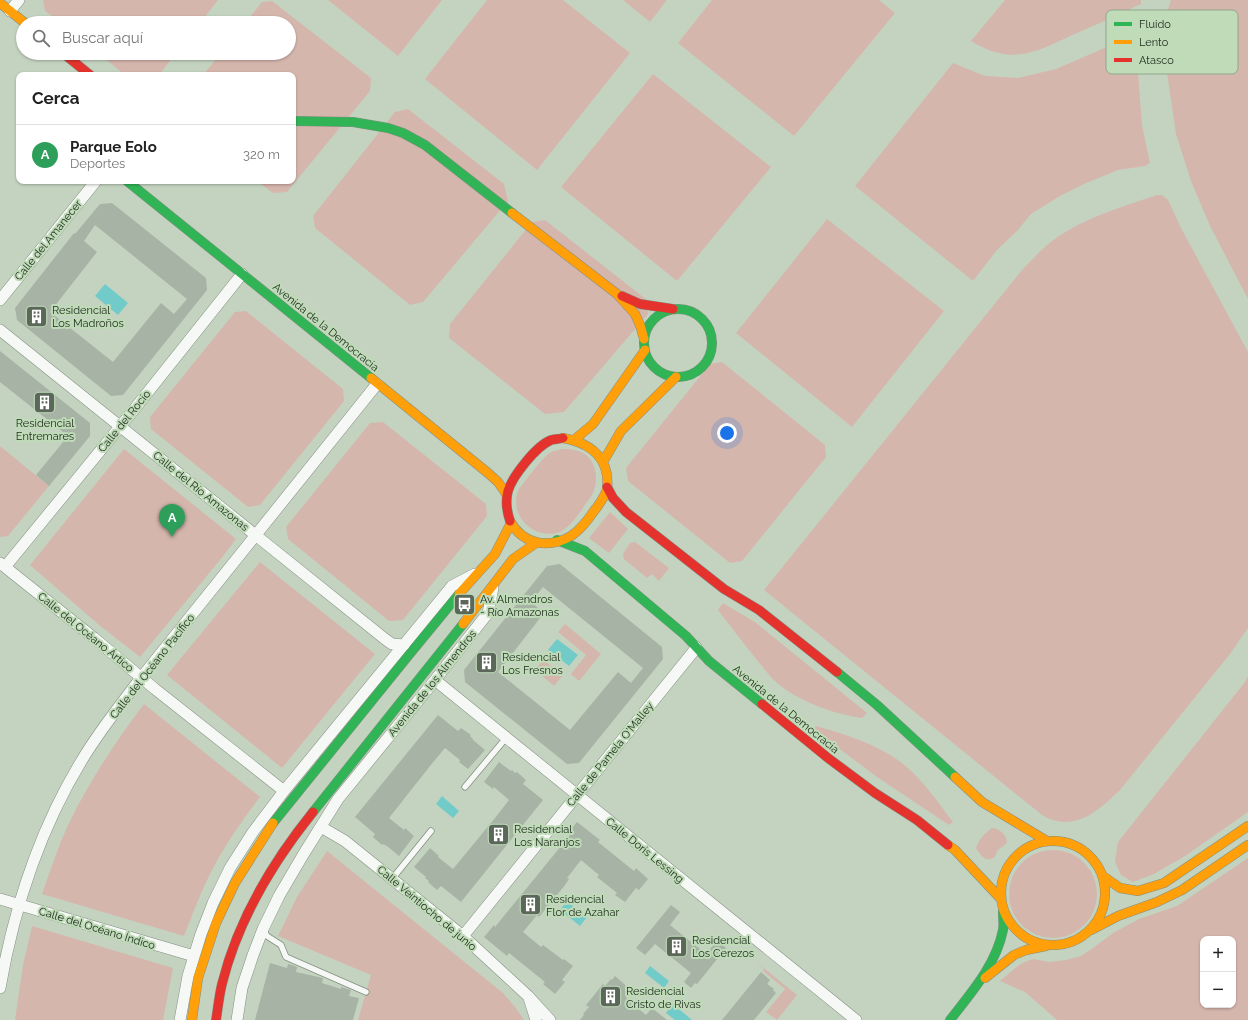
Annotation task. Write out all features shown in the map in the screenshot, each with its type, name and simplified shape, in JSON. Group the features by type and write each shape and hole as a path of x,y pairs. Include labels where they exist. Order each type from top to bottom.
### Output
{"street":[{"path":"10,11 18,0"},
{"path":"0,3 16,16"},
{"path":"71,60 86,72"},
{"path":"296,121 318,120 390,128 425,145 617,294 637,316 642,327 644,350 649,361 656,369 665,375 676,377 688,376 698,371 705,363 711,354 713,342 711,331 705,321 700,317 685,309 645,306 617,294"},
{"name":"Calle del Amanecer","path":"0,300 94,184"},
{"name":"Avenida de la Democracia","path":"131,184 488,472 498,482 507,495"},
{"name":"Calle del Rocío","path":"3,565 120,426 242,274"},
{"path":"644,340 647,329 653,320 662,313 674,309"},
{"name":"Calle del Río Amazonas","path":"0,330 385,639 392,644 404,645"},
{"path":"574,440 593,424 644,350"},
{"path":"603,462 612,444 621,431 676,377"},
{"name":"Calle del Océano Pacífico","path":"0,988 13,925 19,904 44,835 82,760 141,678 377,384"},
{"path":"563,438 574,440 593,449 603,462 607,476 607,487 604,496 577,530 572,534 549,543 536,543 517,532 510,523 507,495 509,486 516,475 536,452 551,440 563,438"},
{"path":"607,487 626,512 724,589 759,610 826,663 877,705 982,802 1047,841"},
{"path":"192,1020 198,978 216,923 235,883 270,826 479,571 495,554 510,523"},
{"name":"Avenida de la Democracia","path":"557,540 585,551 686,636 709,661 828,758 875,793 917,820 955,850 1000,898"},
{"name":"Avenida de los Almendros","path":"216,1020 222,984 233,948 258,891 277,859 514,559 536,543"},
{"name":"Calle del Océano Ártico","path":"3,565 141,678 284,791"},
{"path":"180,1020 188,976 201,934 230,868 250,836 284,791 452,586 479,571"},
{"name":"Avenida de los Almendros","path":"237,1020 242,988 253,955 263,929 295,868 338,799 488,613 494,585"},
{"name":"Calle de Pamela O'Malley","path":"463,936 696,647"},
{"name":"Calle Doris Lessing","path":"435,680 856,1020"},
{"path":"326,740 346,732"},
{"path":"358,775 360,754"},
{"path":"1103,876 1120,888 1138,891 1164,883 1248,826"},
{"name":"Calle Veintiocho de junio","path":"321,827 345,841 463,936 528,996 550,1020"},
{"path":"250,836 252,855"},
{"path":"950,1020 977,985 996,953 1003,929 1003,912 1000,898 1001,882 1007,866 1018,854 1031,845 1047,841 1064,842 1079,847 1092,857 1103,876 1106,890 1104,905 1099,918 1090,930"},
{"path":"977,985 1014,955 1026,950 1064,945 1078,939 1090,930 1118,916 1157,902 1182,890 1248,845"},
{"name":"Calle del Océano Índico","path":"0,899 194,956"},
{"path":"210,912 226,902"},
{"path":"1003,912 1010,924 1020,935 1034,942 1048,946"},
{"name":"Calle Veintiocho de junio","path":"528,996 536,1020"}],"lane":[{"path":"465,787 506,738"},
{"path":"392,879 431,831"},
{"path":"263,929 267,936 281,945 286,957 366,992"}],"shaded area":[{"path":"43,0 218,0 205,16 52,16 45,11"},
{"path":"328,0 442,0 398,56"},
{"path":"487,0 563,0 630,53 537,170 425,79"},
{"path":"623,0 667,0 650,22"},
{"path":"712,0 879,0 895,13 794,136 678,43"},
{"path":"1005,0 1141,0 1141,4 1128,10 1106,10 1106,20 1053,44 1028,53 1014,55 1001,54 971,41"},
{"path":"1171,0 1248,0 1248,299 1210,226 1191,181 1176,134 1167,74 1238,74 1238,10 1168,9"},
{"path":"272,1 291,16 251,16 262,2"},
{"path":"296,20 371,78 370,91 296,181 296,72 205,72 215,60 296,60"},
{"path":"1106,47 1106,74 1138,74 1142,125 1150,163 1145,166 1118,170 1084,184 1060,196 1031,214 1017,231 996,251 973,281 855,186 953,63 985,76 1018,78 1056,69"},
{"path":"107,60 171,60 161,72 121,72"},
{"path":"653,74 771,167 677,281 561,187"},
{"path":"408,109 504,184 508,201 423,302 410,305 315,228 313,216 395,112"},
{"path":"261,184 294,184 287,192 273,193"},
{"path":"1157,195 1162,195 1168,200 1181,228 1248,352 1248,628 1230,654 1120,790 1105,804 1089,815 1070,822 1061,822 1047,818 1041,814 764,590 1022,270 1046,246 1072,228 1099,215"},
{"path":"827,219 944,311 852,427 736,333"},
{"path":"545,220 647,300 648,314 564,412 545,414 449,338 450,324 532,222"},
{"path":"246,311 343,389 344,401 260,505 248,507 151,429 150,417 235,312"},
{"path":"722,362 825,445 826,457 742,561 730,563 628,481 626,468 710,364"},
{"path":"383,422 486,504 487,516 403,620 389,621 288,539 286,527 370,423"},
{"path":"0,446 49,486 8,536 0,537"},
{"path":"124,449 236,539 140,657 99,625 30,565"},
{"path":"566,449 583,453 590,459 595,469 595,488 581,512 568,526 557,533 542,533 530,527 521,518 516,505 518,491 546,456 555,451"},
{"path":"610,512 628,529 609,553 589,538"},
{"path":"635,542 669,568 659,581 652,574 647,578 624,559 623,554 630,543"},
{"path":"260,562 375,654 282,768 167,675"},
{"path":"723,603 755,622 867,713 862,718 828,710 794,695 784,688 770,676 718,610"},
{"path":"565,624 601,654 579,681 571,674 586,655 558,632"},
{"path":"543,660 563,675 554,686 535,670"},
{"path":"1248,676 1248,812 1185,856 1154,874 1133,882 1121,875 1115,862 1118,842 1245,682"},
{"path":"144,704 260,797 220,855 202,891 184,936 42,894 54,859 76,809 103,763"},
{"path":"816,726 863,742 881,750 899,761 917,776 953,822 949,825 877,777 813,729"},
{"path":"992,828 998,829 1002,832 1007,842 998,850 994,857 987,859 983,857 976,848 982,837"},
{"path":"1044,850 1062,850 1078,857 1090,869 1097,885 1097,903 1090,919 1078,931 1062,938 1044,938 1028,931 1016,919 1009,903 1009,885 1016,869 1028,857"},
{"path":"327,851 503,993 524,1020 358,1020 371,975 278,936 297,897"},
{"path":"1248,858 1248,1020 1057,1020 1025,992 1000,981 1019,965 1033,959 1050,962 1081,956 1113,933 1139,919 1177,906"},
{"path":"32,926 173,968 163,1020 15,1020 23,965"},
{"path":"754,960 797,995 777,1020 766,1012 785,989 763,971 764,969"}],"water":[{"path":"105,284 128,303 118,315 95,296"},
{"path":"557,639 578,655 569,666 548,650"},
{"path":"442,796 459,811 453,818 436,804"},
{"path":"567,901 587,917 580,926 560,910"},
{"path":"650,966 669,981 664,988 645,973"},
{"path":"673,1004 692,1020 675,1020 666,1013"}],"building":[{"name":"Residencial Los Madroños","path":"112,203 206,278 207,290 123,395 111,396 17,320 15,308 74,233 75,234 100,204","holes":["95,225 187,299 174,314 161,303 113,362 50,312 97,252 84,241"]},
{"name":"Residencial Entremares","path":"0,351 90,423 90,436 49,486 36,475 68,436 0,382"},
{"name":"Residencial Los Fresnos","path":"560,564 662,647 663,659 579,763 567,764 465,682 464,670 547,566","holes":["543,587 643,668 631,683 618,672 570,730 498,672 544,613 531,602"]},
{"path":"438,715 458,731 461,728 471,735 470,736 473,740 485,750 468,769 459,762 460,760 445,748 430,766 389,818 404,830 405,828 414,836 399,856 387,846 382,845 373,837 375,834 355,817"},
{"name":"Residencial Los Naranjos","path":"499,762 511,771 512,770 515,773 517,772 526,780 523,784 543,800 461,902 441,886 437,890 428,882 429,881 425,878 426,877 414,867 430,848 439,856 438,857 453,869 495,818 509,800 494,787 493,789 484,782"},
{"name":"Residencial Flor de Azahar","path":"577,822 600,840 598,842 634,871 636,868 648,879 639,890 636,888 625,902 615,895 617,893 597,877 599,875 581,860 567,878 569,879 565,885 539,917 537,915 523,932 541,947 543,945 573,966 562,980 565,982 555,994 543,984 545,982 509,953 507,956 484,937 494,925 495,927 570,835 568,833"},
{"name":"Residencial Los Cerezos","path":"671,905 680,912 670,925 706,954 717,941 726,948 697,984 695,983 691,988 684,982 691,973 655,944 645,955 636,948"},
{"path":"270,963 287,968 288,964 295,966 297,967 296,972 323,978 322,983 341,989 341,987 351,990 349,996 359,998 353,1020 255,1020"},
{"path":"761,972 770,980 767,984 774,989 773,990 776,993 763,1009 754,1020 722,1020"},
{"name":"Residencial Cristo de Rivas","path":"615,976 632,991 626,998 646,1015 652,1008 667,1020 580,1020 589,1007 586,1005 603,984 605,986"}],"traffic: fast":[{"path":"296,121 353,122 388,128 403,133 425,145 512,213"},
{"path":"131,184 371,378"},
{"path":"678,309 691,312 702,319 709,330 712,343 709,356 702,367 691,374 678,377 665,374 654,367 647,356 644,343 647,330 654,319 665,312 678,309"},
{"path":"557,540 585,551 686,636 709,661 762,704"},
{"path":"273,823 459,594"},
{"path":"313,812 463,624"},
{"path":"837,672 877,705 955,777"},
{"path":"950,1020 982,978 995,955 1003,930 1003,912"}],"traffic: slow":[{"path":"0,3 16,16"},
{"path":"512,213 617,294 635,314 644,339"},
{"path":"574,440 593,424 645,350"},
{"path":"603,462 621,431 676,377"},
{"path":"371,378 488,473 498,482 507,495"},
{"path":"510,521 515,529 529,540 554,543 563,540 578,531 601,501 607,490 607,475 601,460 597,454 585,445 563,438"},
{"path":"459,594 495,554 511,523"},
{"path":"463,624 513,559 536,543"},
{"path":"955,777 982,802 1047,841"},
{"path":"192,1020 198,978 216,923 235,883 273,823"},
{"path":"1103,876 1120,888 1138,891 1164,883 1248,826"},
{"path":"1053,841 1073,845 1082,849 1090,856 1097,864 1101,873 1105,893 1101,913 1097,922 1090,930 1082,937 1073,941 1053,945 1033,941 1024,937 1016,930 1009,922 1005,913 1001,893 1005,873 1009,864 1016,856 1024,849 1033,845 1053,841"},
{"path":"948,845 955,850 1000,898"},
{"path":"1091,930 1118,916 1157,902 1182,890 1248,845"},
{"path":"985,978 1014,955 1026,950 1046,946"}],"traffic: jam":[{"path":"72,60 86,72"},
{"path":"622,296 640,304 673,309"},
{"path":"510,521 507,510 508,491 519,470 525,462 545,443 551,440 563,438"},
{"path":"607,487 613,498 626,512 724,589 759,610 837,672"},
{"path":"762,704 828,758 875,793 917,820 948,845"},
{"path":"216,1020 221,988 229,960 247,914 270,872 313,812"}],"place":[{"name":"Residencial Los Madroños","path":"36,316"},
{"name":"Residencial Entremares","path":"45,403"},
{"name":"Parque Eolo","path":"172,537"},
{"name":"Av. Almendros - Río Amazonas","path":"464,605"},
{"name":"Residencial Los Fresnos","path":"487,663"},
{"name":"Residencial Los Naranjos","path":"498,835"},
{"name":"Residencial Flor de Azahar","path":"531,905"},
{"name":"Residencial Los Cerezos","path":"677,946"},
{"name":"Residencial Cristo de Rivas","path":"611,997"}]}
